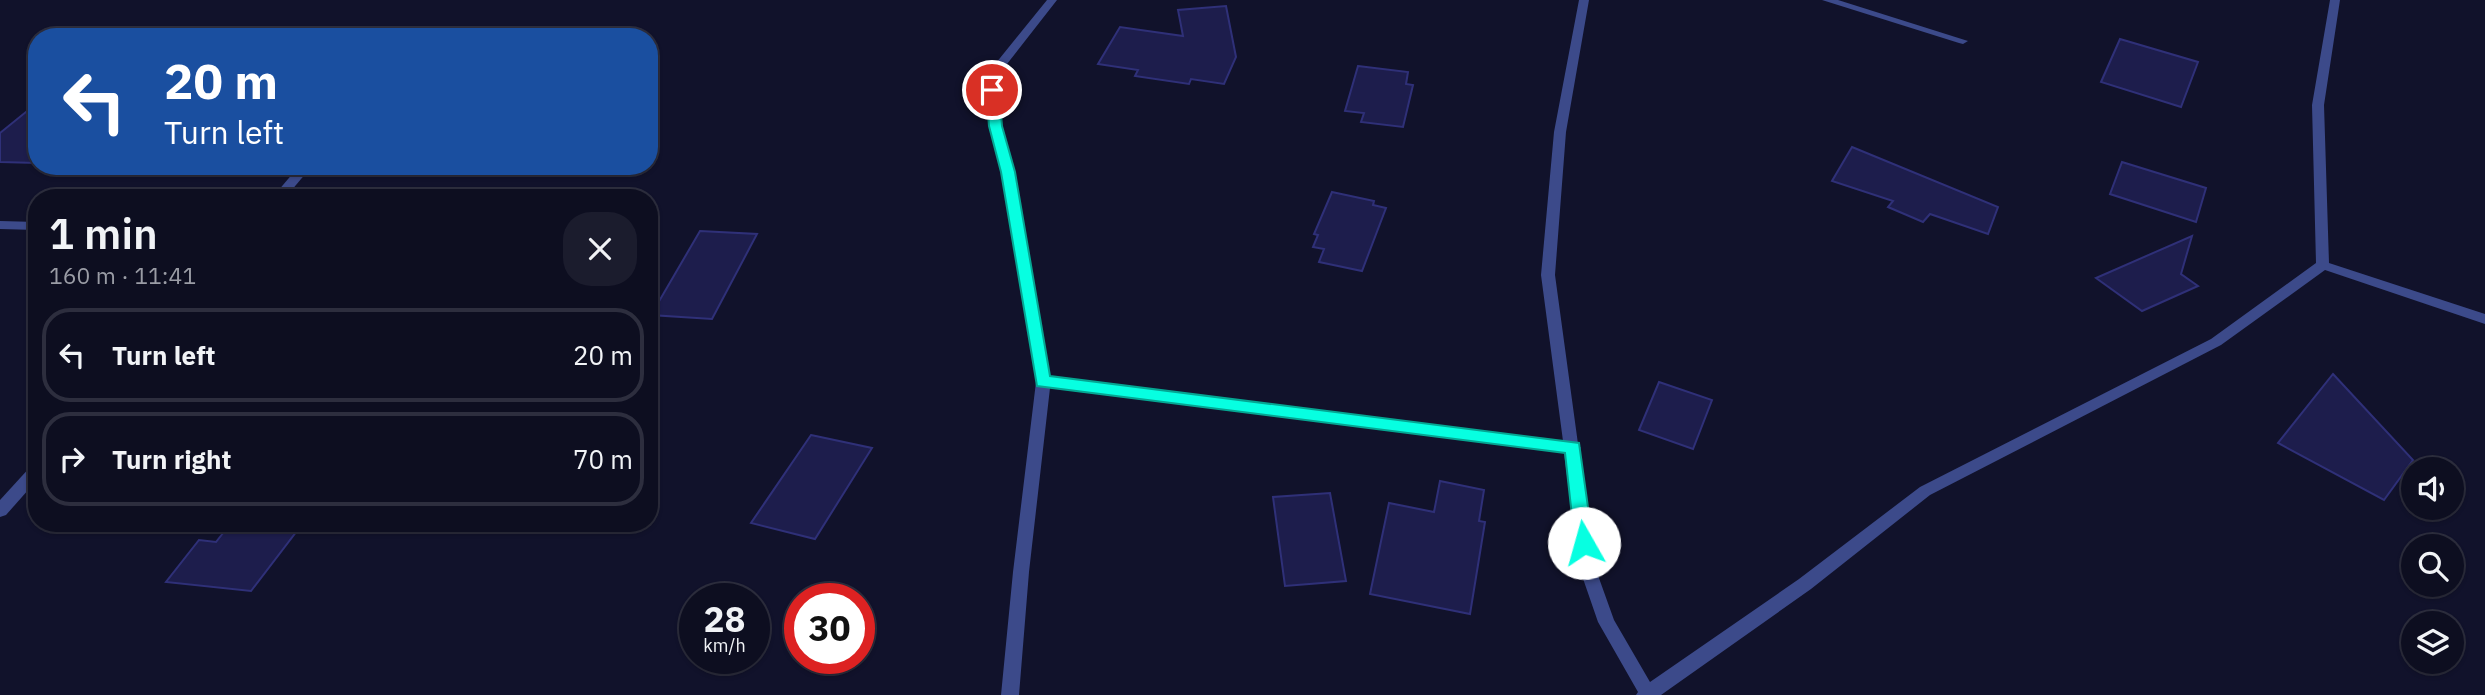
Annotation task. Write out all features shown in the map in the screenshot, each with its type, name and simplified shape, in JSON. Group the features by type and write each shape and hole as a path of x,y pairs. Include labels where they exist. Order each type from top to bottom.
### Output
{"street":[{"path":"1010,695 1043,382 1008,172 995,126 992,90 1002,63 1052,0"},
{"path":"1584,0 1560,132 1548,275 1587,566 1606,622 1648,694 1805,584 1925,491 2216,342 2323,265"},
{"path":"1827,0 1963,41"},
{"path":"2323,265 2318,105 2335,0"},
{"path":"286,189 298,175"},
{"path":"0,225 28,226"},
{"path":"2323,265 2485,319"},
{"path":"1043,382 1573,448"},
{"path":"0,511 28,479"}],"building":[{"path":"1226,6 1236,57 1224,84 1191,79 1189,84 1135,76 1138,70 1098,64 1120,27 1183,36 1178,10"},
{"path":"2120,39 2198,62 2181,107 2101,82"},
{"path":"1358,66 1408,72 1406,84 1413,85 1403,127 1361,122 1364,113 1345,111"},
{"path":"28,110 28,163 0,162 0,133"},
{"path":"1852,147 1998,207 1988,234 1930,214 1923,222 1888,207 1893,201 1832,181"},
{"path":"2122,162 2206,188 2196,222 2110,194"},
{"path":"1332,192 1374,201 1373,205 1386,208 1362,271 1319,262 1324,249 1313,247 1318,235 1314,234"},
{"path":"700,231 757,234 712,319 658,315 658,303"},
{"path":"2192,236 2181,274 2198,286 2142,311 2096,278"},
{"path":"2333,374 2410,457 2401,457 2401,477 2384,500 2278,443"},
{"path":"1659,382 1712,400 1693,449 1639,430"},
{"path":"811,435 872,448 815,539 751,523"},
{"path":"1440,481 1484,490 1479,521 1485,522 1470,614 1370,594 1389,503 1434,512"},
{"path":"1330,493 1346,581 1285,586 1273,497"},
{"path":"224,532 296,532 251,591 166,582 199,540 216,542"}],"route":[{"path":"992,90 995,126 1008,172 1043,382 1573,448 1584,543"}]}
